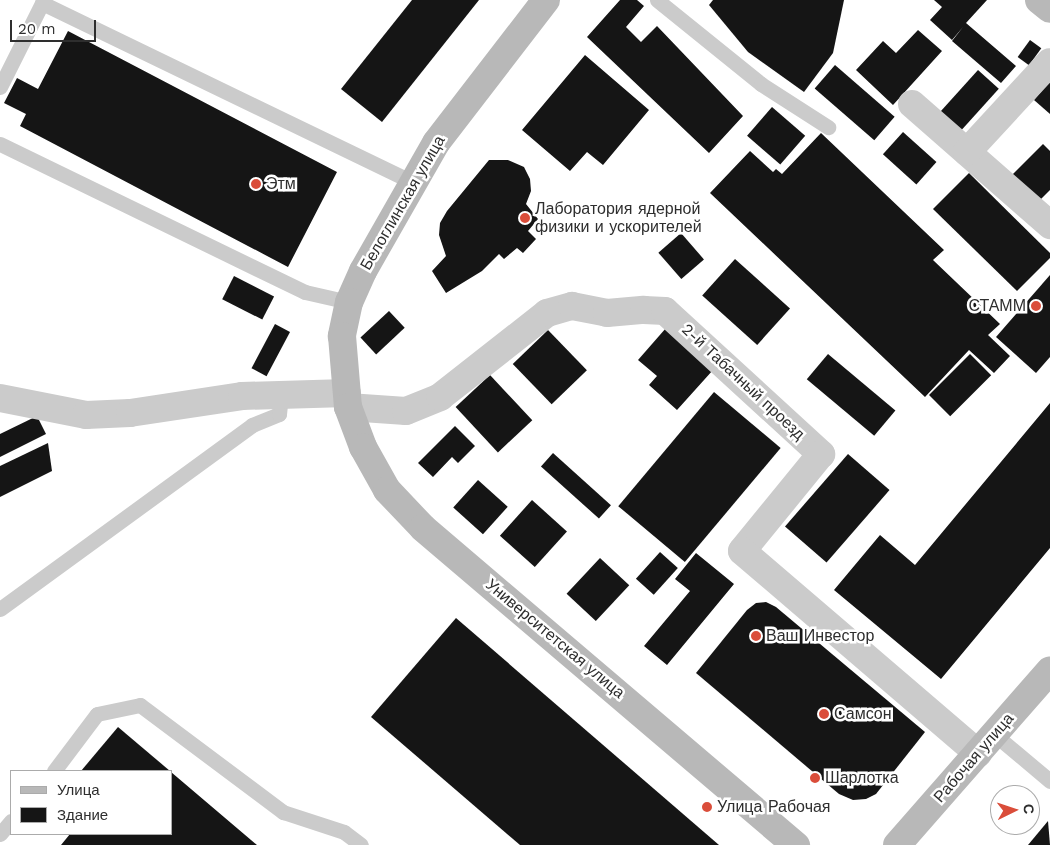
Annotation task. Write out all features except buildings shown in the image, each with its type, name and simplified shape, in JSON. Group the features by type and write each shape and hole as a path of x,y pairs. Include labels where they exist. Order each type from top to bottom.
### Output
{"main road":[{"name":"Белоглинская улица","path":"348,400 342,336 349,302 363,272 436,144 546,0"},
{"path":"1039,0 1050,9"},
{"name":"Университетская улица","path":"348,400 363,447 387,490 423,528 796,845"},
{"name":"Рабочая улица","path":"897,845 1050,670"}],"street":[{"path":"966,152 1050,62"},
{"path":"912,104 1050,225"},
{"name":"2-й Табачный проезд","path":"348,400 406,411 440,397 547,314 572,306 607,313 644,310 666,311 821,454 742,551 986,744"},
{"path":"0,398 86,415 130,413 242,396 281,395 348,400"}],"lane":[{"path":"657,0 761,84 828,126"},
{"path":"0,87 42,2 413,182"},
{"path":"0,144 305,292 349,302"},
{"path":"0,609 252,425 279,414 281,395"},
{"path":"55,770 96,714 140,705 283,812 344,832 361,845"},
{"path":"986,744 1050,781"},
{"path":"0,834 10,822"}],"place":[{"name":"Этм","path":"256,184"},
{"name":"Лаборатория ядерной физики и ускорителей","path":"525,218"},
{"name":"СТАММ","path":"1036,306"},
{"name":"Ваш Инвестор","path":"756,636"},
{"name":"Самсон","path":"824,714"},
{"name":"Шарлотка","path":"815,778"},
{"name":"Улица Рабочая","path":"707,807"}]}
